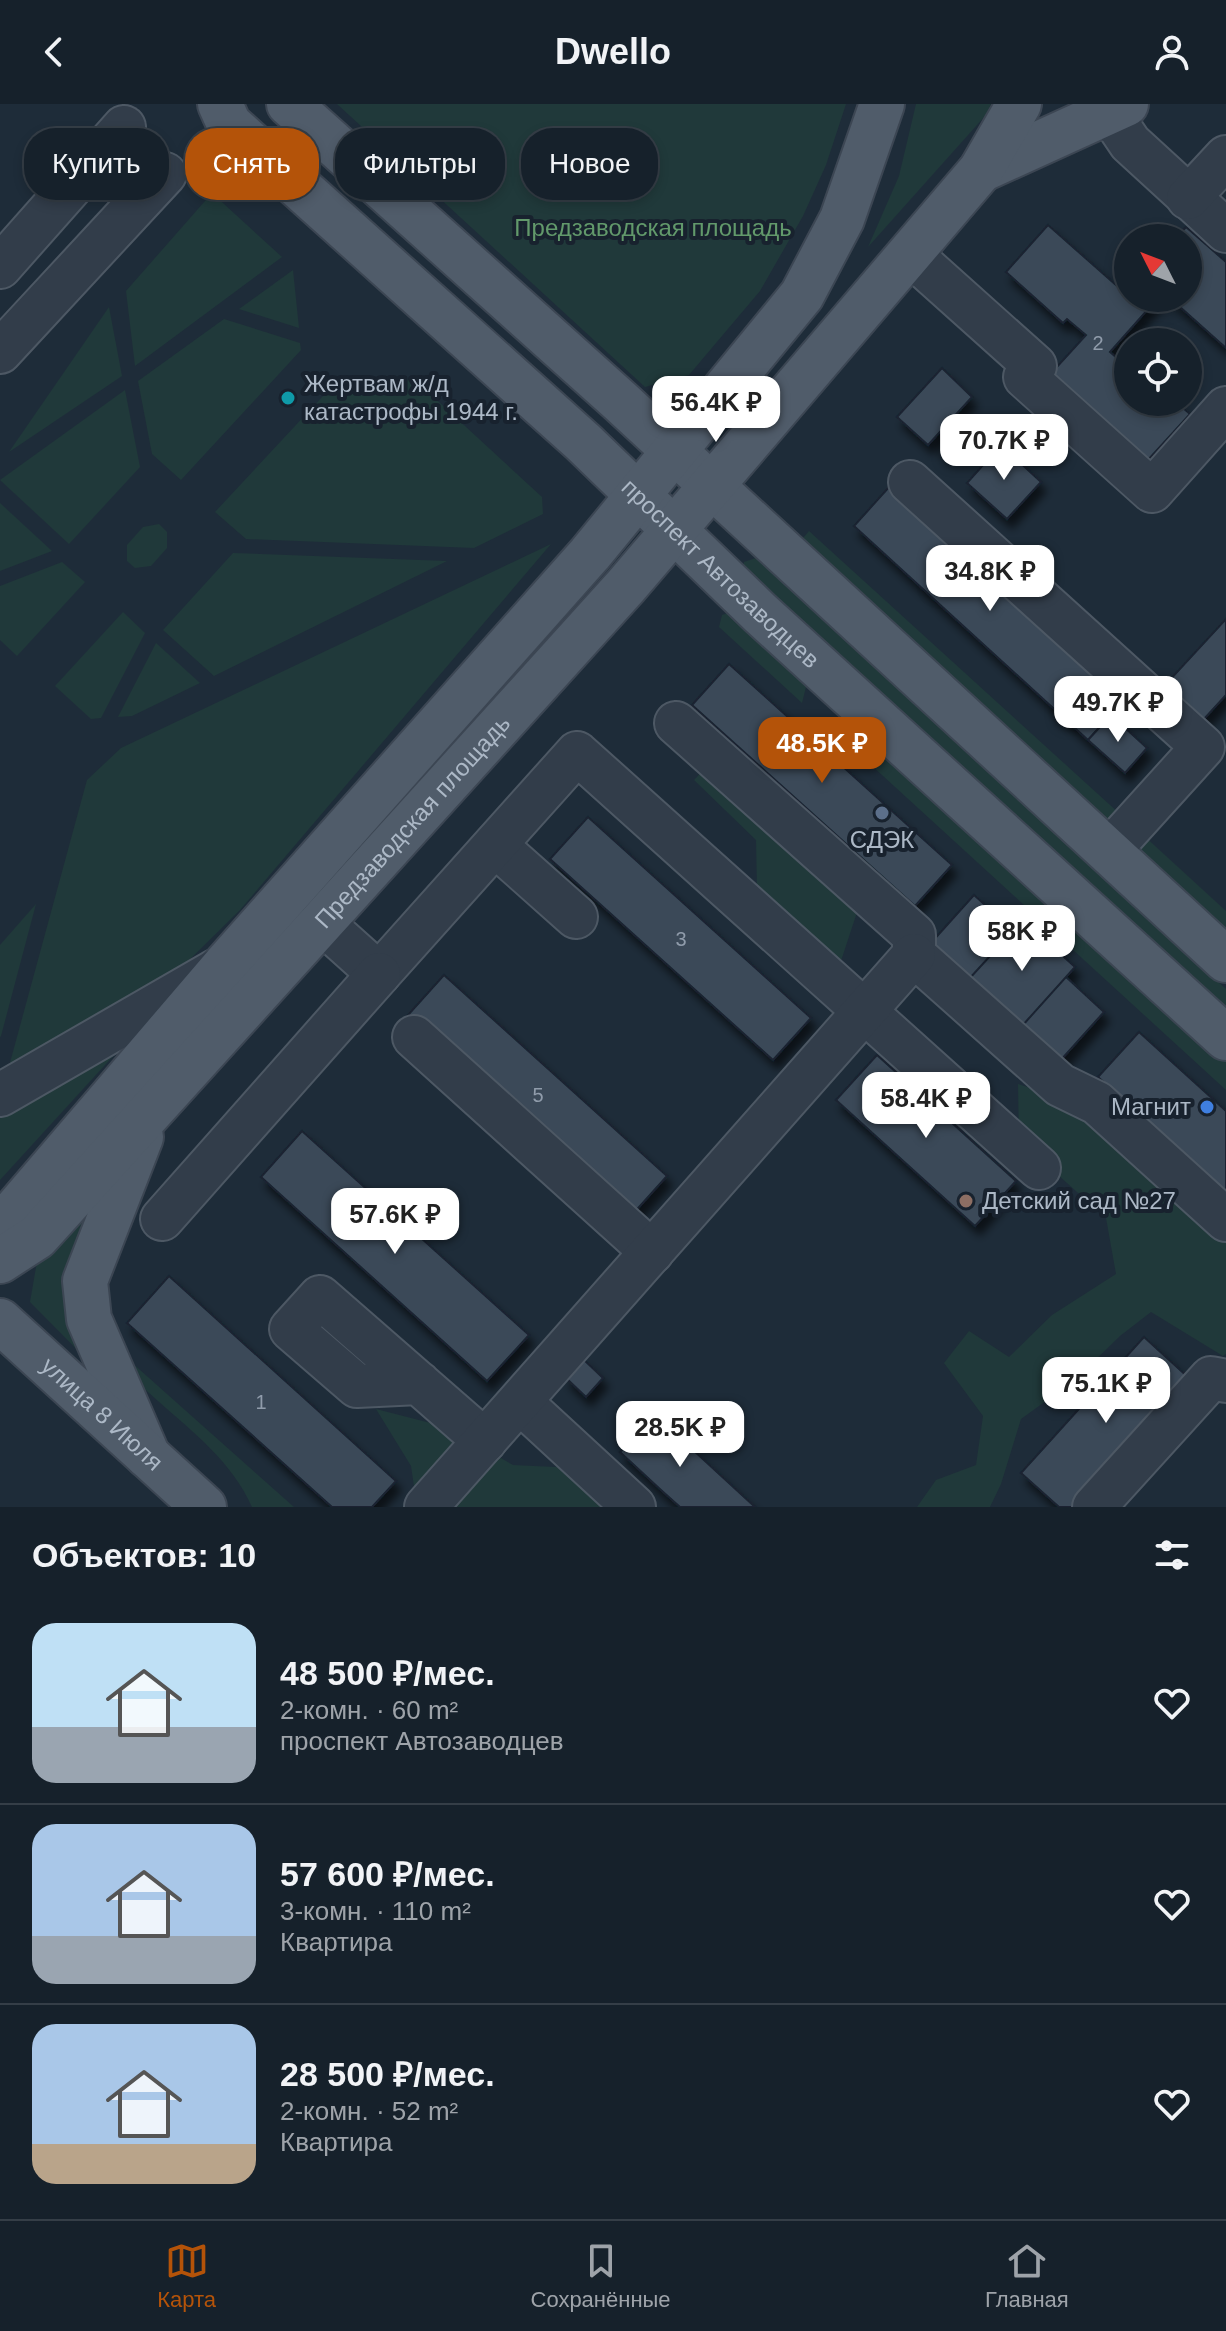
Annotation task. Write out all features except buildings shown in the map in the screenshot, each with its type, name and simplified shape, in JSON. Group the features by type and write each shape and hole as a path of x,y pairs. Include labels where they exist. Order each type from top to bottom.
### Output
{"main road":[{"name":"проспект Автозаводцев","path":"220,104 229,124 638,495 760,613 1226,1038"},
{"path":"289,104 674,452 1226,960"},
{"path":"638,495 802,295 842,219 882,104"},
{"name":"Предзаводская площадь","path":"0,1261 37,1237 674,530 981,170 1019,104"},
{"path":"981,170 1118,108"},
{"name":"Предзаводская площадь","path":"0,1228 225,965 590,554 638,495"},
{"path":"148,1456 89,1319 85,1281 155,1105"},
{"name":"улица 8 Июля","path":"0,1321 204,1507"}],"lane":[{"path":"1118,108 1130,143 1226,231"},
{"path":"0,267 124,127"},
{"path":"1188,198 1226,157"},
{"path":"0,352 141,200"},
{"path":"910,254 1035,366 1025,377 1152,491 1226,408"},
{"path":"910,482 1203,747 1108,852"},
{"path":"446,1500 485,1441 914,955 914,935 676,723"},
{"path":"162,1219 577,753 1039,1168"},
{"path":"495,845 576,917"},
{"path":"320,921 379,974"},
{"path":"914,955 1060,1085 1097,1103 1226,1220"},
{"path":"0,1095 225,965"},
{"path":"414,1037 652,1252"},
{"path":"1094,1507 1211,1378 1226,1381"},
{"path":"419,1383 485,1441"},
{"path":"520,1402 634,1507"}],"green space":[{"name":"Предзаводская площадь","path":"337,104 846,104 826,165 803,216 760,291 689,375 645,387 441,200 505,200 505,128 363,128"},
{"path":"916,104 991,104 985,116 868,247 899,176"},
{"path":"206,200 220,200 282,257 135,366 126,291"},
{"path":"293,270 299,328 239,309"},
{"path":"109,307 122,376 9,452"},
{"path":"224,319 300,343 301,350 181,480 152,454 138,381"},
{"path":"414,379 542,497 543,514 474,548 246,539 215,512 337,381"},
{"path":"125,390 140,467 69,544 0,480"},
{"path":"0,503 52,551 0,571"},
{"path":"159,524 167,532 167,548 151,566 135,568 127,561 127,545 143,527"},
{"path":"809,531 1121,815 1110,828 798,544"},
{"path":"551,544 240,910 177,972 8,1070 87,780 121,748"},
{"path":"233,553 447,561 214,676 163,630"},
{"path":"756,558 1226,989 1226,1018 742,574 744,562"},
{"path":"62,562 85,582 17,656 0,640 0,586"},
{"path":"734,611 808,679 802,703 719,627 722,615"},
{"path":"123,612 145,633 101,718 91,719 55,686"},
{"path":"156,643 200,683 132,716 118,717"},
{"path":"870,735 1226,1060 1226,1090 847,743"},
{"path":"726,747 868,879 839,967 757,889 756,840 694,780"},
{"path":"1142,834 1226,911 1226,934 1131,847"},
{"path":"36,904 1,1036 0,1037 0,945"},
{"path":"136,1031 0,1180 0,1110"},
{"path":"1018,1084 1071,1101 1226,1233 1226,1354 1223,1356 1151,1312 1120,1336 1075,1380 1021,1419 1001,1484 990,1507 917,1507 936,1480 976,1465 983,1416 944,1363 969,1331 1009,1357 1052,1315 1116,1274 1106,1218 1019,1140"},
{"path":"129,1145 85,1257 106,1379 30,1302 39,1250"},
{"path":"112,1345 294,1507 252,1507 223,1462 131,1376"},
{"path":"376,1409 446,1427 513,1465 577,1468 607,1507 417,1507 411,1466"}],"place":[{"name":"Жертвам ж/д катастрофы 1944 г.","path":"288,398"},
{"name":"СДЭК","path":"882,813"},
{"name":"Магнит","path":"1207,1107"},
{"name":"Детский сад №27","path":"966,1201"}]}
